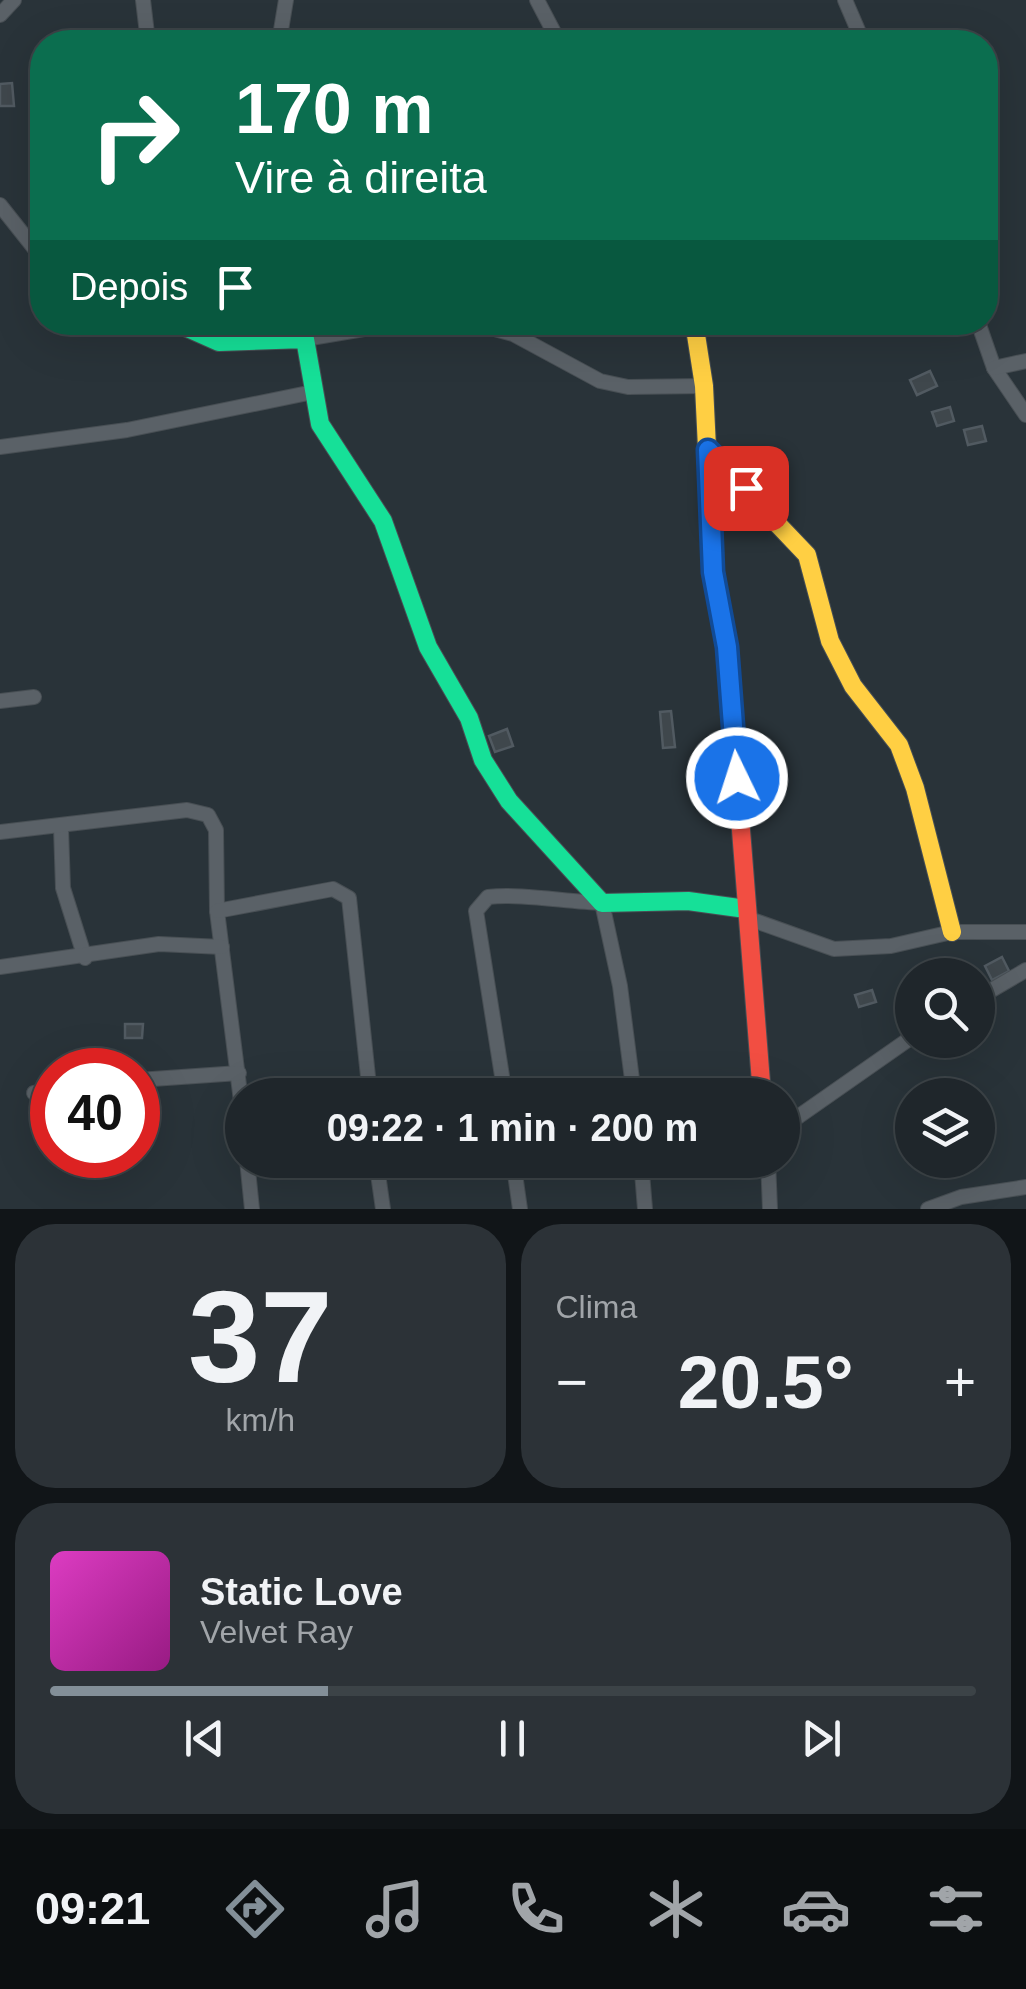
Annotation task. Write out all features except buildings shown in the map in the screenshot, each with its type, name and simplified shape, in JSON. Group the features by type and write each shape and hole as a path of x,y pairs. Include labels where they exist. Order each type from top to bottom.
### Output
{"street":[{"path":"0,15 14,0"},
{"path":"143,0 147,30"},
{"path":"281,30 286,0"},
{"path":"537,0 553,30"},
{"path":"846,0 854,30"},
{"path":"0,205 30,243"},
{"path":"191,335 215,342 272,335"},
{"path":"305,335 312,392 330,447 383,521 428,647 469,718 483,760 508,801 602,903 620,986 632,1078"},
{"path":"515,335 600,381 628,387 704,386"},
{"path":"696,335 704,386 713,572 727,647 761,1078"},
{"path":"983,335 994,368 1026,415"},
{"path":"994,368 1026,361"},
{"path":"0,446 126,430 312,392"},
{"path":"708,450 807,555 830,641 853,686 899,744 915,788 952,932"},
{"path":"0,701 34,697"},
{"path":"0,832 62,828 187,810 208,814 216,830 218,911 239,1078"},
{"path":"62,828 63,888 85,958"},
{"path":"218,911 333,889 349,898 368,1078"},
{"path":"502,1078 476,921 480,903 488,896 602,903 688,901 746,913 834,948 891,946 952,932 1026,932"},
{"path":"0,967 85,958 159,944 222,947"},
{"path":"995,988 1026,970"},
{"path":"800,1115 895,1048"},
{"path":"160,1079 239,1074"},
{"path":"249,1178 252,1209"},
{"path":"379,1178 383,1209"},
{"path":"516,1178 520,1209"},
{"path":"643,1178 645,1209"},
{"path":"769,1178 770,1209"},
{"path":"928,1209 962,1197 1026,1186"}],"traffic: fast":[{"path":"203,335 219,342 305,339 320,424 383,521 428,647 469,718 483,760 509,801 602,903 688,901 746,909"}],"traffic: slow":[{"path":"696,335 704,386 713,572 727,647 736,767"},
{"path":"708,451 807,555 830,641 853,686 899,745 915,788 952,932"}],"traffic: jam":[{"path":"736,767 761,1078"}],"route":[{"path":"737,778 727,647 713,572 708,450 746,488"}]}
